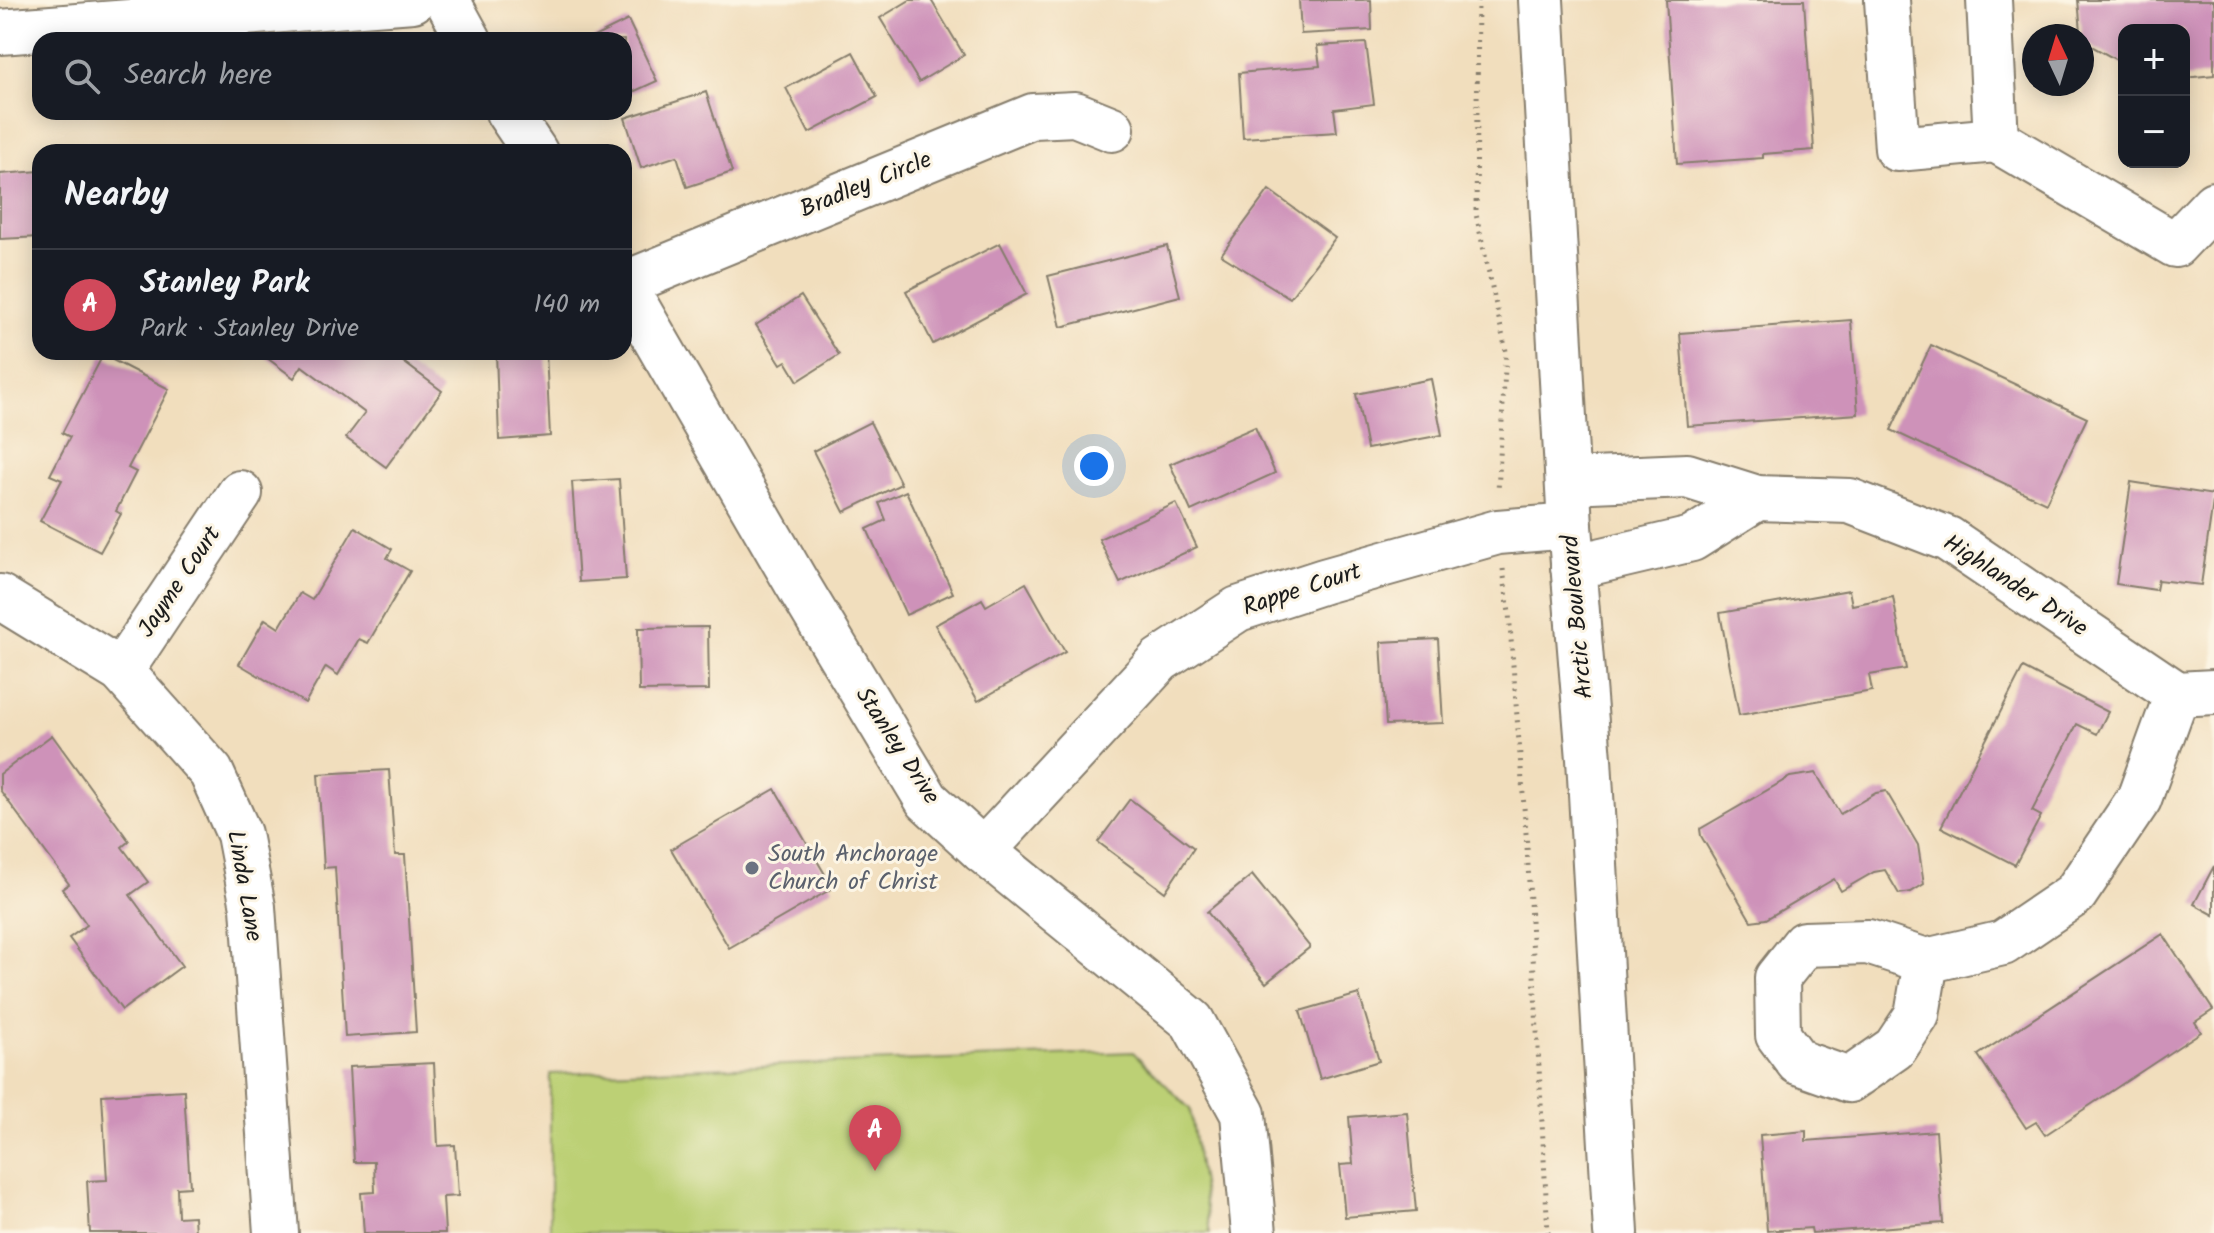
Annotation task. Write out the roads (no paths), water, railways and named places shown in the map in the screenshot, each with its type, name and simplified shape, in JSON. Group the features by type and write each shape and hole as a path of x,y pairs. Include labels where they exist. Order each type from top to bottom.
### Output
{"street":[{"path":"0,32 413,0"},
{"path":"447,0 465,32"},
{"name":"Arctic Boulevard","path":"1541,0 1616,1233"},
{"path":"1887,0 1897,149 1996,140 2175,245 2214,204"},
{"path":"1989,0 1996,140"},
{"name":"Bradley Circle","path":"632,281 1033,116 1075,114 1112,129"},
{"path":"513,120 530,144"},
{"name":"Stanley Drive","path":"632,298 796,582 927,800 983,851 1192,1021 1243,1114 1254,1233"},
{"name":"Highlander Drive","path":"1568,481 1687,476 1757,498 1850,501 1948,539 2196,693"},
{"name":"Jayme Court","path":"121,671 240,493"},
{"path":"1572,547 1692,539 1757,498"},
{"name":"Rappe Court","path":"983,851 1160,660 1238,609 1324,581 1498,532 1572,547"},
{"name":"Linda Lane","path":"0,597 121,671 211,772 239,834 253,907 276,1233"},
{"path":"1926,961 2003,943 2075,894 2139,799 2196,693"}],"place":[{"name":"South Anchorage Church of Christ","path":"752,868"},
{"name":"Stanley Park","path":"875,1171"}]}
